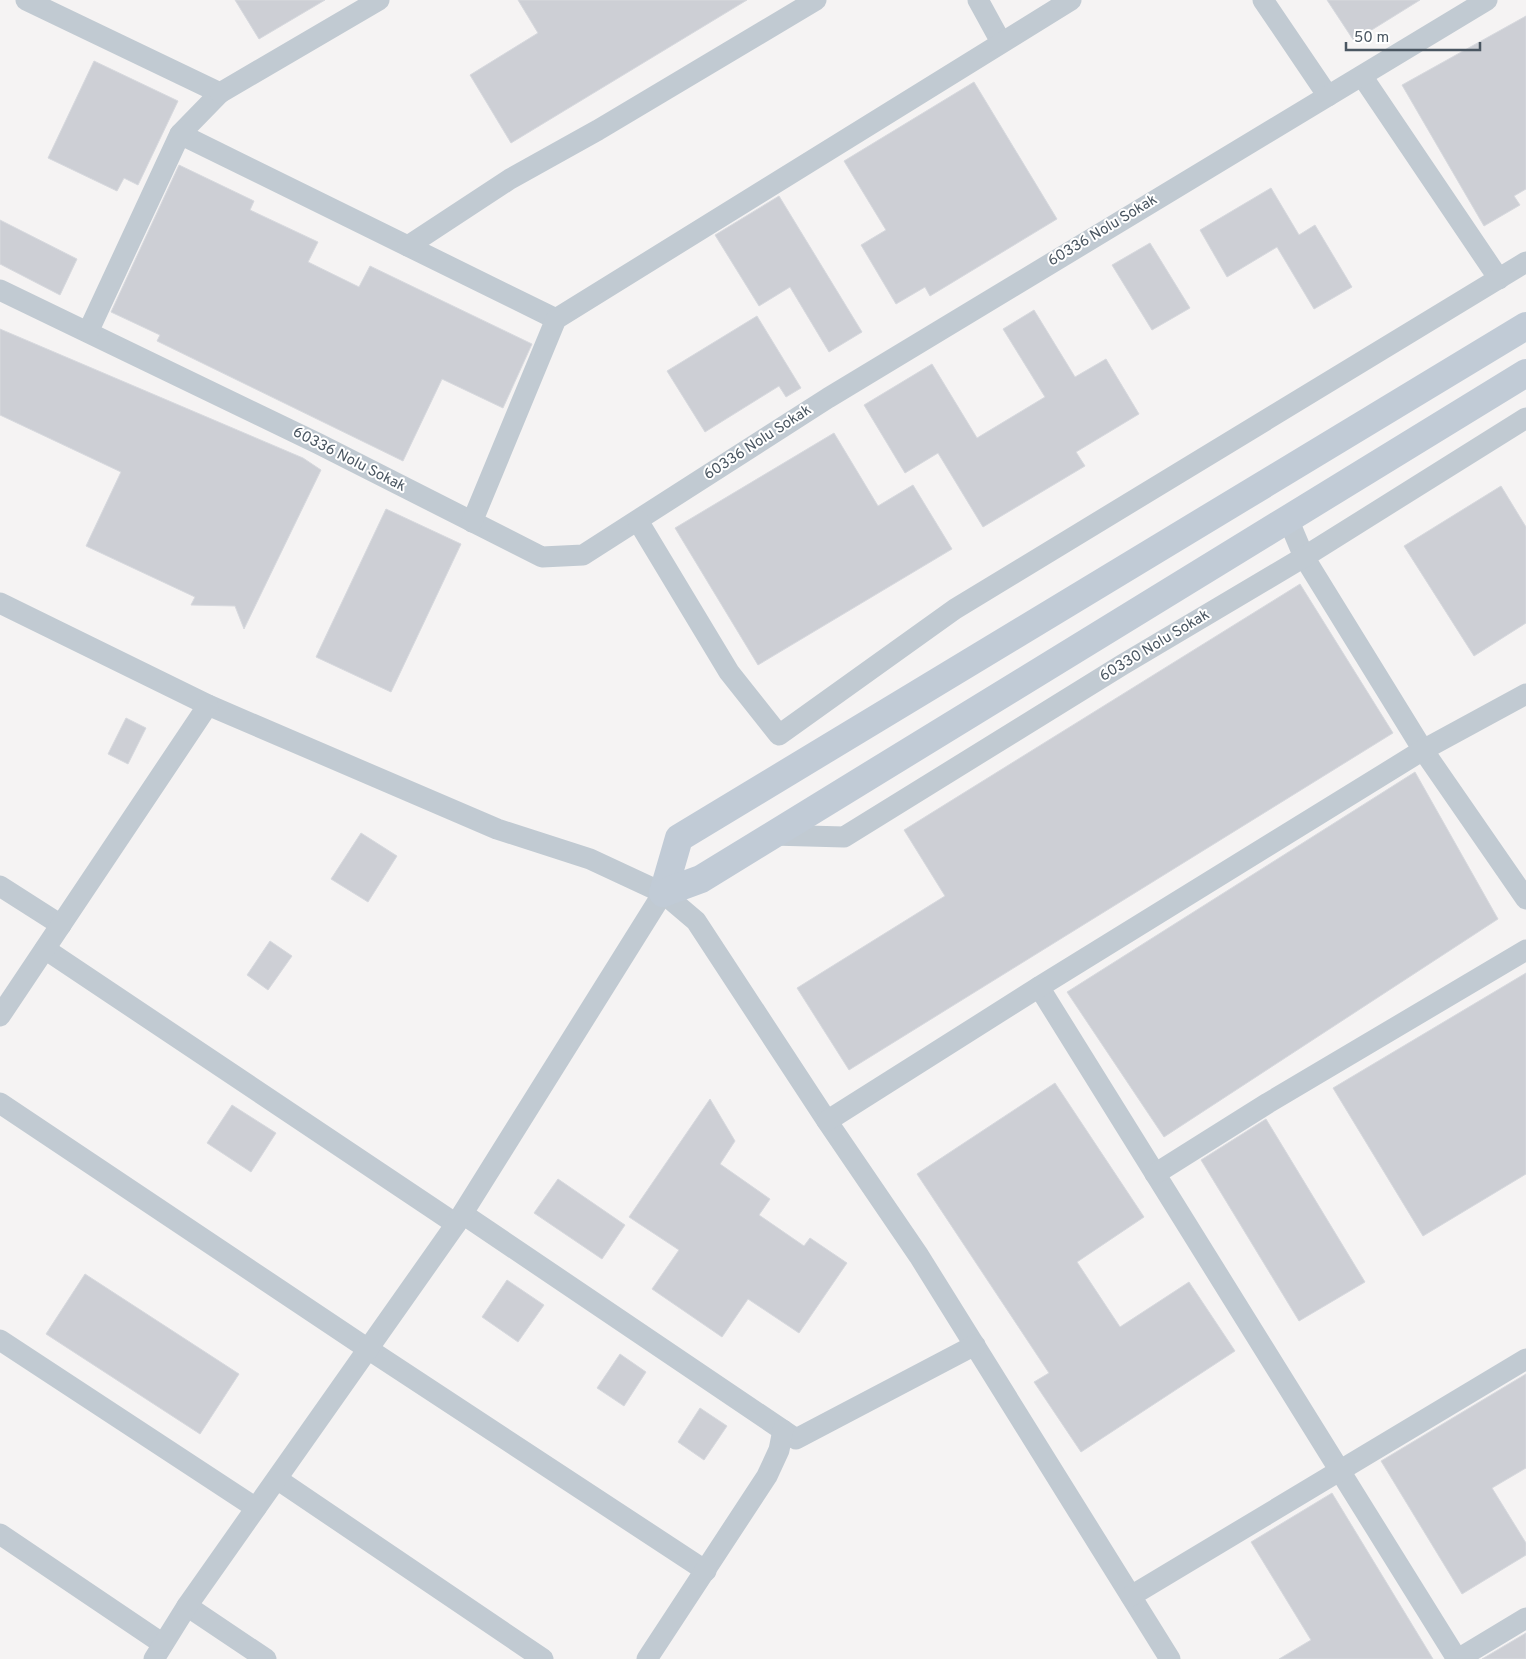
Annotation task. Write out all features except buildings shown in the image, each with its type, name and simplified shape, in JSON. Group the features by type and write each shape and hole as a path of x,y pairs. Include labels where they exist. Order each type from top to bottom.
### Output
{"street":[{"path":"26,0 220,93"},
{"path":"88,332 180,134 220,93 379,0"},
{"path":"408,246 510,179 598,130 816,0"},
{"path":"978,0 1001,42"},
{"path":"472,522 556,319 1071,0"},
{"path":"1262,0 1328,96"},
{"name":"60336 Nolu Sokak","path":"0,290 319,444 542,557 583,555 828,398 1487,0"},
{"path":"1362,76 1498,279"},
{"path":"180,134 556,319"},
{"path":"638,521 729,672 779,735 956,608 1526,262"},
{"path":"0,1534 158,1652 187,1606 459,1219 663,893 679,838 1526,326"},
{"path":"663,893 701,879 1526,373"},
{"name":"60330 Nolu Sokak","path":"772,835 844,836 1122,665 1304,557 1526,418"},
{"path":"1288,519 1304,557 1424,750 1526,899"},
{"path":"0,603 208,705 497,829 590,859 663,893 696,921 919,1256 1170,1659"},
{"path":"828,1121 1038,987 1424,750 1526,694"},
{"path":"0,1016 208,705"},
{"path":"0,886 61,925"},
{"path":"45,949 796,1439 975,1345"},
{"path":"1155,1174 1276,1098 1526,950"},
{"path":"1038,987 1458,1659 1526,1618"},
{"path":"0,1103 368,1349 706,1571"},
{"path":"0,1340 256,1508"},
{"path":"1131,1596 1339,1469 1526,1359"},
{"path":"647,1659 767,1476 779,1450 783,1430"},
{"path":"277,1479 543,1659"},
{"path":"187,1606 266,1659"}]}
